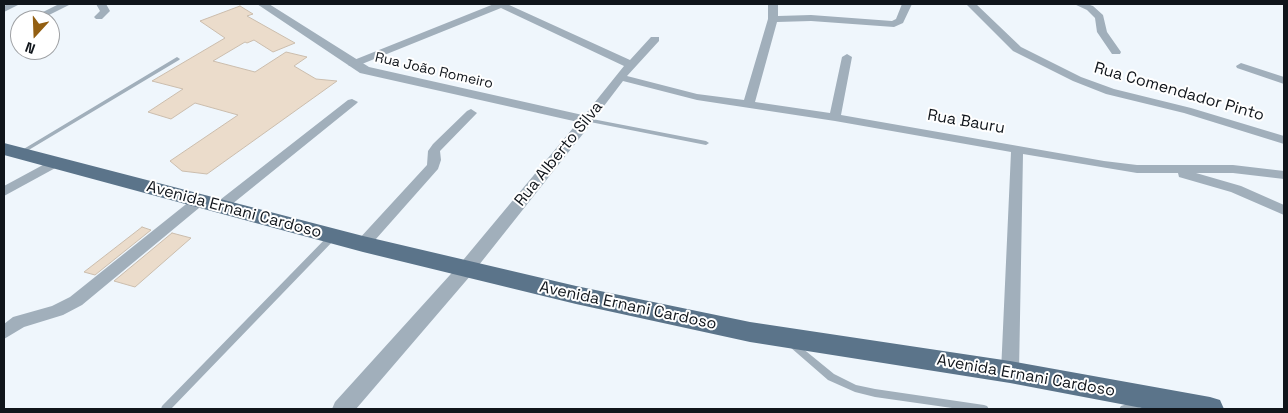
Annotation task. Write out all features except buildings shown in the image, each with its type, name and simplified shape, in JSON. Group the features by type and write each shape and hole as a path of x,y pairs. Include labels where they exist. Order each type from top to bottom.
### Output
{"main road":[{"name":"Avenida Ernani Cardoso","path":"10,153 200,200 465,270 731,328 1010,372 1210,409"}],"street":[{"path":"4,9 15,4"},
{"path":"53,10 66,4"},
{"path":"99,17 105,11 101,4"},
{"name":"Rua João Romeiro","path":"262,4 353,64 379,74 587,120"},
{"path":"353,64 501,4 631,65"},
{"path":"748,105 773,19 772,4"},
{"path":"773,19 811,18 894,24 900,21 907,4"},
{"name":"Rua Comendador Pinto","path":"971,4 1017,49 1077,79 1110,92 1186,110 1284,140"},
{"path":"1079,4 1090,8 1100,17 1102,32 1116,52"},
{"name":"Rua Alberto Silva","path":"343,409 465,270 620,77 655,39"},
{"path":"835,117 848,57"},
{"path":"1241,66 1284,81"},
{"name":"Rua Bauru","path":"620,77 680,94 835,117 1017,149 1010,372"},
{"path":"222,206 352,102"},
{"path":"363,244 433,166 436,147 471,113"},
{"path":"1017,149 1137,169 1233,169 1284,176"},
{"path":"4,192 54,163"},
{"path":"1169,170 1236,189 1284,210"},
{"path":"4,332 19,322 57,311 76,301 200,200"}],"lane":[{"path":"10,153 177,58"},
{"path":"587,120 706,143"},
{"path":"165,409 333,236"},
{"path":"784,337 831,377 855,388 875,393 984,409"},
{"path":"1124,409 1156,398"}]}
